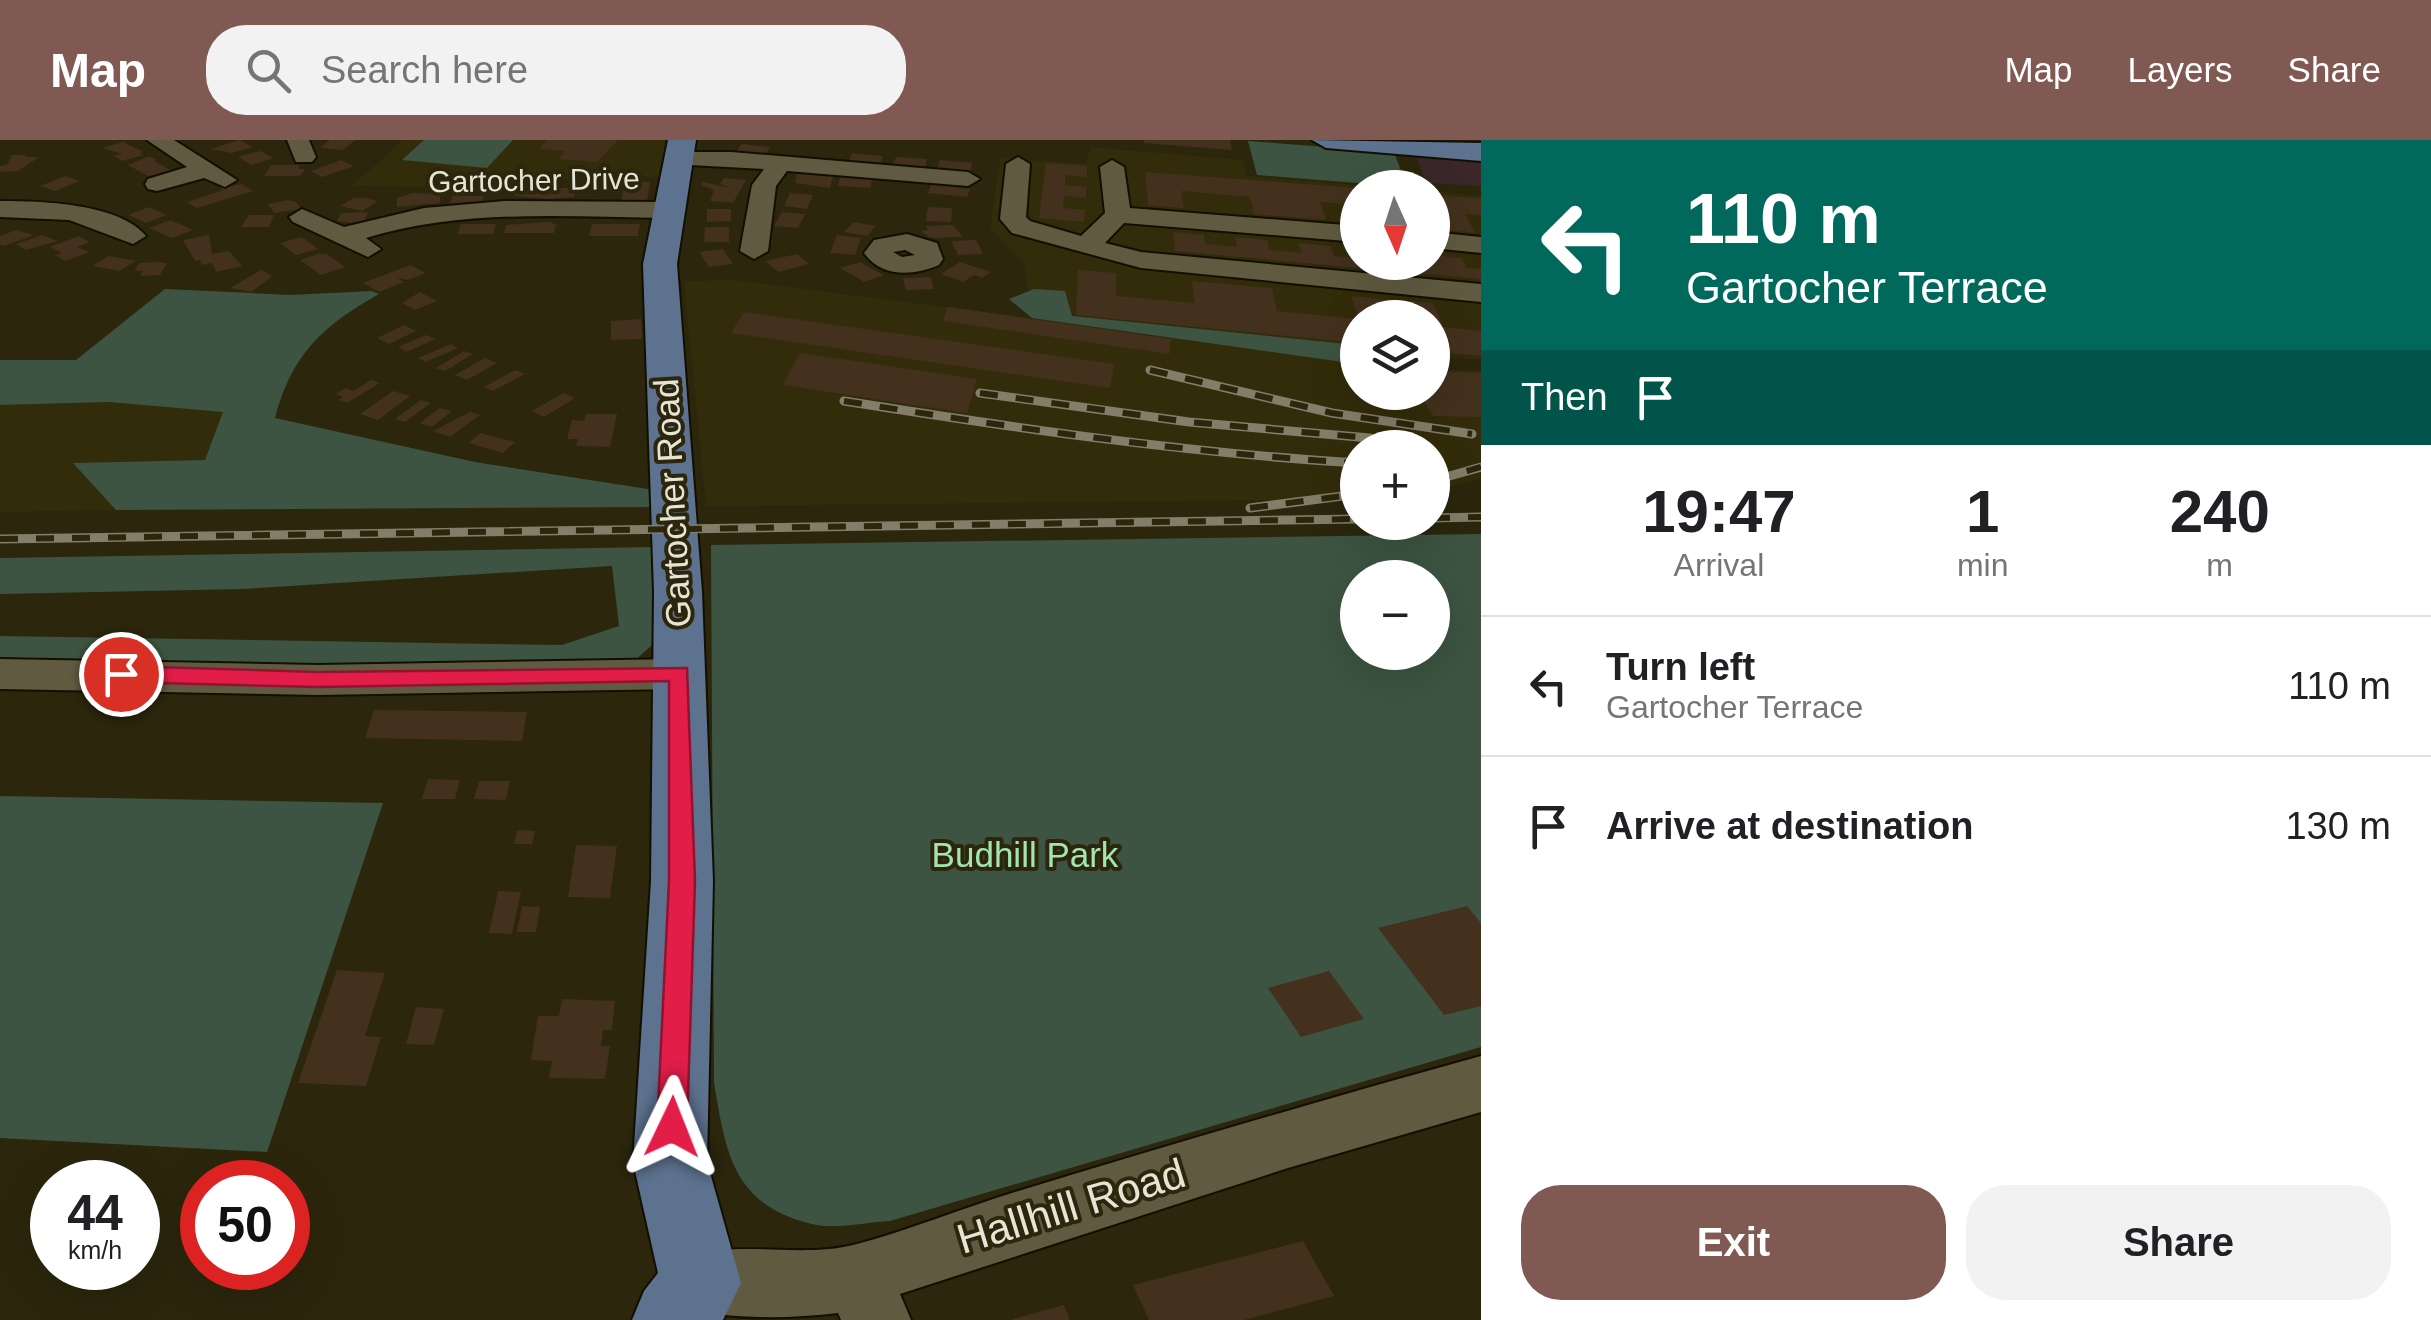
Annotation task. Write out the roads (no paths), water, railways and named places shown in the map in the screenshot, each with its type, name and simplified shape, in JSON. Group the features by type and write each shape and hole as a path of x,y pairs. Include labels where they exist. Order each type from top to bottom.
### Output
{"main road":[{"path":"1326,140 1481,152"},
{"name":"Gartocher Road","path":"677,170 660,264 680,674 682,881 670,1162 687,1302"}],"street":[{"path":"156,184 217,175 158,140"},
{"path":"781,163 764,185 754,242 785,234"},
{"name":"Gartocher Drive","path":"344,236 390,219 433,212 518,208 677,170 781,163 968,179"},
{"path":"1018,164 1013,219 1022,227 1086,246 1142,260 1481,292"},
{"path":"1112,166 1118,216"},
{"path":"907,242 900,223 904,208 924,176"},
{"path":"0,209 79,212 101,218 134,236"},
{"path":"1086,246 1118,216 1340,233"},
{"path":"302,217 370,250"},
{"path":"1450,242 1481,245"},
{"path":"0,674 318,680 680,674"},
{"name":"Hallhill Road","path":"687,1302 793,1285 866,1299 950,1244 1288,1138 1481,1084"}],"railway":[{"path":"1150,370 1332,413 1472,434"},
{"path":"980,393 1189,422 1340,435"},
{"path":"844,401 1100,438 1340,462"},
{"path":"1450,476 1481,467"},
{"path":"1250,508 1340,496"},
{"path":"1450,518 1481,517"},
{"path":"0,539 1340,519"}],"park label":[{"name":"Budhill Park","path":"1025,854"}]}
